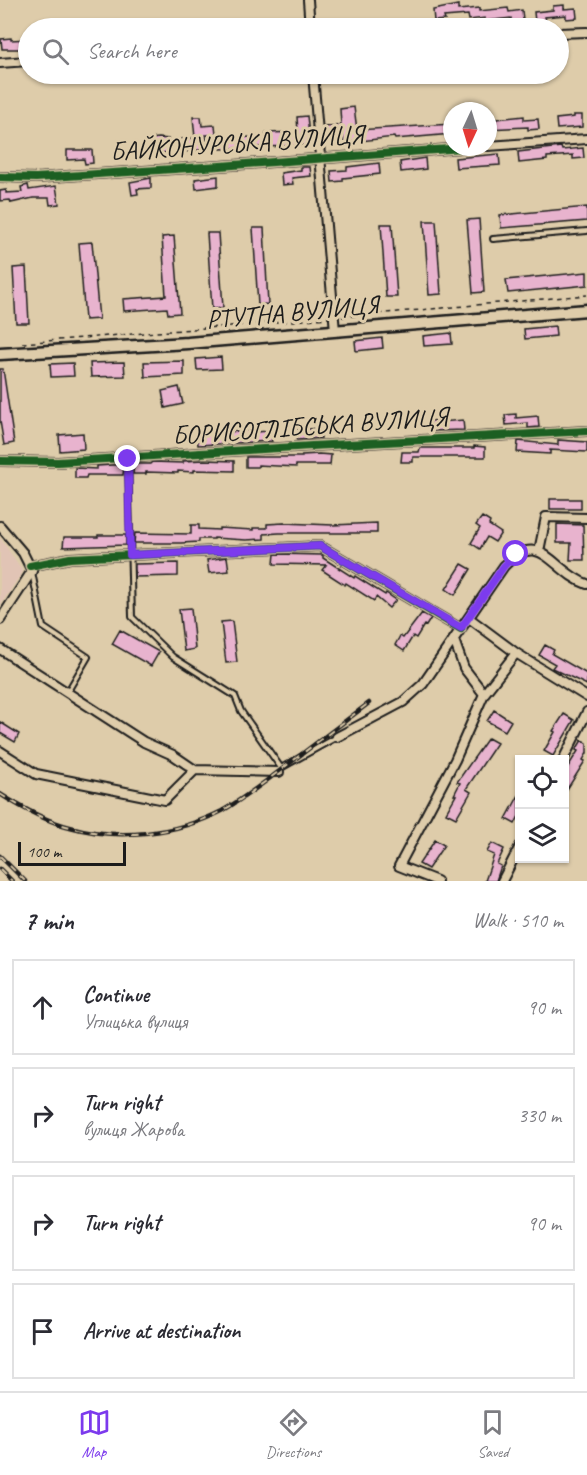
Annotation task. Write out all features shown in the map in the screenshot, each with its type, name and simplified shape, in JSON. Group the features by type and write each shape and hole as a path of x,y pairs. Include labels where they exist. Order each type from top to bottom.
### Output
{"main road":[{"name":"РТУТНА ВУЛИЦЯ","path":"0,354 188,343 587,310"}],"street":[{"path":"308,0 309,18"},
{"path":"569,33 587,32"},
{"path":"0,63 18,62"},
{"path":"314,84 335,331"},
{"path":"497,145 587,139"},
{"name":"БАЙКОНУРСЬКА ВУЛИЦЯ","path":"0,177 36,178 443,150"},
{"name":"БОРИСОГЛІБСЬКА ВУЛИЦЯ","path":"0,461 58,462 128,459 587,431"},
{"path":"539,551 546,518 587,518"},
{"path":"0,526 23,553 31,568"},
{"path":"0,620 31,568 70,558 320,546 461,628"},
{"path":"337,737 404,702 423,684 504,566 516,554 528,549 539,551 579,581 587,584"},
{"path":"469,618 516,653 587,697"},
{"path":"454,640 464,668 484,694"},
{"path":"0,649 144,742 173,755 195,770 279,772"},
{"path":"437,881 399,866 455,760 484,694 516,653"},
{"path":"565,755 587,712"},
{"path":"0,751 36,774 165,800 195,770"},
{"path":"502,881 515,854"}],"lane":[{"path":"493,240 587,231"},
{"path":"128,459 132,617 173,657 235,696 241,711 281,768 337,737"},
{"path":"31,568 43,627 88,657 68,692"}],"path":[{"path":"22,343 587,295"}],"shaded area":[{"path":"0,538 23,571 0,606"}],"building":[{"path":"458,5 458,10 479,8 479,11 508,8 509,12 522,10 523,18 469,18 468,15 434,18 433,10"},
{"path":"564,5 564,9 576,8 577,18 566,18 566,15 535,18 534,12 553,10 553,6"},
{"path":"1,39 18,40 18,49 2,49"},
{"path":"354,107 357,130 443,125 443,135 395,139 394,137 344,143 343,136 326,137 325,127 341,125 340,109"},
{"path":"574,115 582,115 582,127 557,129 556,119 574,117"},
{"path":"307,116 310,145 221,149 221,139 266,136 266,133 298,132 297,117"},
{"path":"524,116 524,120 538,119 539,129 528,130 528,127 497,129 497,119"},
{"path":"193,117 201,117 202,126 215,125 216,135 206,135 207,149 183,152 182,139 195,138"},
{"path":"150,139 168,139 169,152 161,153 161,148 150,149"},
{"path":"561,147 562,150 583,148 584,158 573,159 573,155 547,157 547,160 519,163 518,152"},
{"path":"67,150 92,150 93,163 85,164 84,159 67,160"},
{"path":"499,154 500,165 456,168 455,158 497,156"},
{"path":"425,158 426,169 401,172 400,162"},
{"path":"379,163 380,174 343,178 343,181 332,182 331,171"},
{"path":"301,167 310,167 311,176 292,178 293,184 282,185 281,173 301,170"},
{"path":"218,176 218,186 196,189 195,179"},
{"path":"151,178 151,188 137,189 138,194 132,195 130,182"},
{"path":"28,185 29,190 56,186 59,204 50,205 49,198 33,198 11,203 10,200 0,201 0,191 22,192 21,187"},
{"path":"587,207 587,221 501,228 500,215"},
{"path":"479,219 484,292 473,293 467,220"},
{"path":"424,221 436,221 441,294 429,295"},
{"path":"381,224 392,224 397,297 386,297"},
{"path":"253,228 264,228 268,304 258,305"},
{"path":"207,233 218,233 223,308 212,309"},
{"path":"174,236 180,313 168,314 167,308 124,311 123,299 166,296 162,237"},
{"path":"92,242 99,319 85,320 79,243"},
{"path":"26,267 29,323 16,323 13,268"},
{"path":"587,272 587,285 508,293 506,280"},
{"path":"555,326 556,336 525,339 524,329"},
{"path":"451,333 452,344 424,346 423,336"},
{"path":"382,338 383,348 356,351 355,341"},
{"path":"221,357 222,369 197,370 196,359"},
{"path":"184,361 184,375 145,377 144,362"},
{"path":"124,362 125,376 91,377 90,363"},
{"path":"73,363 74,376 51,377 50,364"},
{"path":"0,369 3,369 14,443 4,445 0,421"},
{"path":"179,387 183,404 165,408 162,391"},
{"path":"516,414 516,418 538,416 539,427 528,428 528,423 506,425 505,415"},
{"path":"441,420 441,422 463,420 464,430 431,431 430,421"},
{"path":"320,428 321,438 297,440 296,430"},
{"path":"255,430 255,432 271,431 272,441 198,445 197,434"},
{"path":"83,433 84,449 60,451 59,435"},
{"path":"558,440 587,442 587,452 550,450 550,454 517,452 518,441 558,445"},
{"path":"474,446 485,447 485,457 413,457 413,462 401,462 402,452 419,452 420,448 474,448"},
{"path":"302,455 331,455 330,465 246,467 246,457 302,457"},
{"path":"204,460 234,461 234,471 194,470 194,472 133,474 134,464"},
{"path":"124,465 123,475 87,475 86,478 75,478 75,468 97,469 97,466"},
{"path":"550,499 581,499 581,509 550,509"},
{"path":"482,517 501,533 495,542 487,537 480,549 471,543 480,528 476,525"},
{"path":"377,523 377,533 279,533 264,534 264,539 214,538 199,539 199,542 134,543 135,533 191,534 191,525 199,525 199,529 253,530 253,528 267,528 267,524 333,525"},
{"path":"557,524 583,525 584,560 570,560 571,543 557,543"},
{"path":"98,535 126,535 126,545 63,547 64,537 98,537"},
{"path":"275,554 323,555 323,558 354,578 355,576 396,600 389,608 376,597 374,601 322,570 326,565 274,564"},
{"path":"227,557 229,571 209,573 207,560"},
{"path":"178,563 178,576 135,577 135,564"},
{"path":"462,564 471,569 455,595 446,589"},
{"path":"191,608 195,649 184,651 179,609"},
{"path":"422,613 431,618 416,638 413,636 404,651 395,645 400,636 403,638"},
{"path":"232,621 237,662 226,663 221,622"},
{"path":"120,630 159,652 151,666 112,644"},
{"path":"545,645 554,650 552,654 587,674 587,685 552,668 555,664 539,655"},
{"path":"494,710 511,721 505,731 487,721"},
{"path":"564,714 574,720 554,755 551,755 544,751 555,732 553,731"},
{"path":"0,722 19,734 15,742 0,733"},
{"path":"488,738 497,743 466,789 471,792 456,818 446,813 456,795 454,795 460,783 457,782"},
{"path":"582,740 587,743 587,753 583,760 585,761 569,786 569,765 578,751 576,750"},
{"path":"515,802 515,824 506,819"},
{"path":"435,840 444,845 428,869 419,864"},
{"path":"492,843 504,849 497,864 501,866 496,881 485,881 494,855 487,852"}],"railway":[{"path":"0,794 43,818 89,831 128,834 167,830 205,819 222,811 369,703"},
{"path":"0,856 25,881"},
{"path":"0,869 12,881"}],"cycle path":[{"path":"0,177 36,178 443,149"},
{"path":"0,461 58,462 587,431"},
{"path":"30,566 70,558 320,546 461,629"}],"route":[{"path":"128,459 130,555 320,546 461,628 504,566 516,554"}]}
